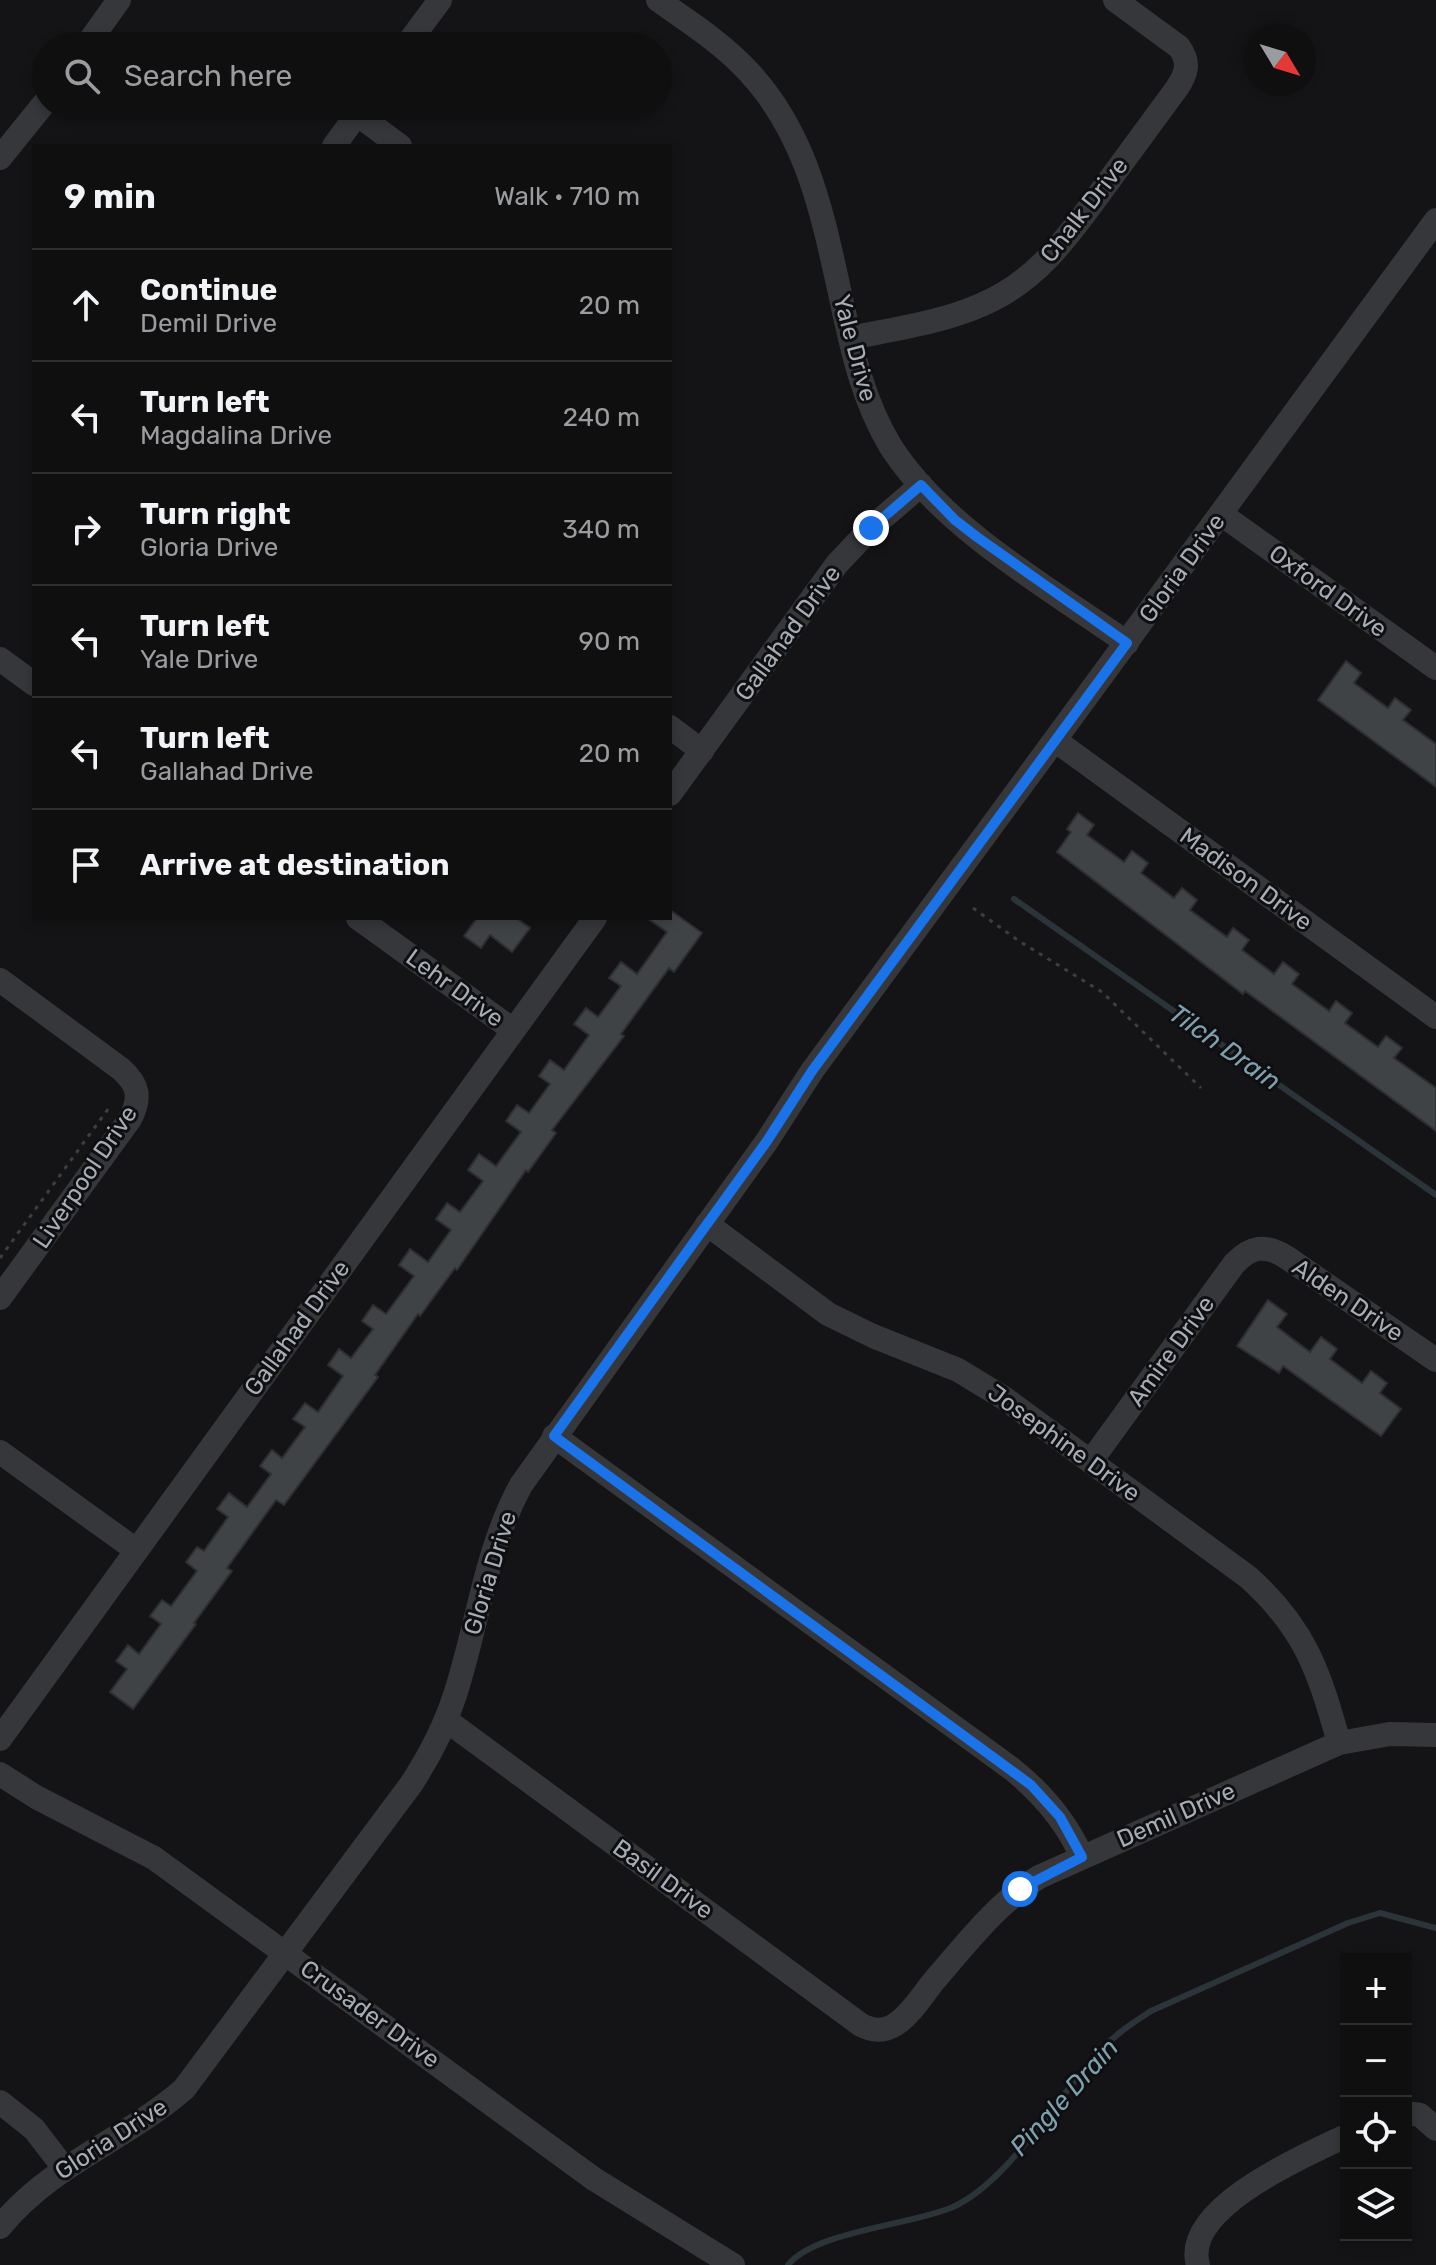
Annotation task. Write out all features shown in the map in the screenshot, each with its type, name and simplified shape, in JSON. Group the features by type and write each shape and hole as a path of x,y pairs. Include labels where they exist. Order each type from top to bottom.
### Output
{"street":[{"path":"416,32 440,0"},
{"name":"Yale Drive","path":"658,0 740,63 772,100 791,131 816,189 866,396 877,422 907,470 955,520 1127,643"},
{"name":"Chalk Drive","path":"850,338 961,313 1002,295 1038,269 1068,236 1184,78 1186,62 1179,47 1115,0"},
{"path":"94,32 112,2"},
{"path":"0,158 32,120"},
{"path":"335,144 353,120"},
{"path":"371,120 398,144"},
{"name":"Gloria Drive","path":"0,2227 24,2200 64,2168 144,2120 184,2089 412,1783 446,1720 464,1666 498,1531 521,1485 767,1141 812,1071 1436,220"},
{"name":"Gallahad Drive","path":"672,791 837,564 871,528 921,485"},
{"name":"Oxford Drive","path":"1221,514 1436,668"},
{"path":"0,659 32,683"},
{"path":"672,728 702,751"},
{"name":"Madison Drive","path":"1056,741 1436,1017"},
{"name":"Lehr Drive","path":"361,920 513,1030"},
{"name":"Gallahad Drive","path":"0,1739 594,920"},
{"path":"0,980 121,1069 131,1078 129,1093"},
{"name":"Liverpool Drive","path":"0,1298 130,1119 136,1106 129,1093"},
{"name":"Josephine Drive","path":"707,1224 828,1314 873,1336 958,1370 1004,1398 1248,1577 1279,1607 1308,1651 1318,1673 1339,1743"},
{"name":"Amire Drive","path":"1091,1461 1234,1264 1243,1255 1258,1248"},
{"name":"Alden Drive","path":"1258,1248 1274,1250 1286,1257 1436,1360"},
{"path":"554,1436 1022,1777 1060,1817 1082,1857"},
{"path":"0,1452 136,1550"},
{"name":"Basil Drive","path":"446,1720 861,2025 871,2030 883,2030"},
{"name":"Demil Drive","path":"883,2030 904,2017 982,1924 1020,1889 1082,1857 1339,1743 1390,1734 1436,1735"},
{"name":"Crusader Drive","path":"0,1774 36,1797 154,1858 604,2186 733,2265"},
{"path":"0,2102 34,2129 64,2168"},
{"path":"1412,2114 1420,2115 1436,2129"},
{"path":"1196,2261 1196,2245 1209,2222 1239,2195 1286,2165 1340,2139"}],"path":[{"path":"973,908 1019,941 1102,992 1201,1088"},
{"path":"0,1258 129,1093"}],"building":[{"path":"1346,661 1361,673 1354,683 1388,708 1395,698 1411,710 1403,720 1436,744 1436,787 1318,700"},
{"path":"1078,813 1094,825 1087,835 1124,862 1132,851 1148,863 1141,873 1174,898 1182,888 1197,900 1190,910 1227,937 1233,928 1249,940 1242,950 1274,974 1283,962 1299,974 1292,984 1329,1011 1336,1001 1352,1013 1345,1023 1378,1047 1386,1036 1402,1048 1394,1058 1436,1088 1436,1131 1245,991 1243,994 1057,852 1071,832 1067,829"},
{"path":"672,911 702,933 674,972 669,968 621,1034 624,1036 552,1130 556,1133 528,1172 526,1170 457,1270 455,1268 420,1316 418,1314 375,1375 378,1377 284,1505 276,1500 227,1568 232,1571 196,1624 133,1709 110,1692 127,1669 116,1661 128,1645 139,1654 161,1624 150,1616 162,1600 171,1606 197,1571 186,1562 197,1547 204,1551 228,1517 217,1509 229,1493 247,1507 271,1474 260,1466 272,1450 282,1458 305,1427 293,1419 305,1403 318,1412 343,1376 328,1365 339,1349 351,1358 373,1329 362,1321 373,1305 386,1314 414,1276 399,1265 410,1249 428,1262 451,1230 436,1219 447,1203 460,1212 483,1181 468,1170 479,1154 496,1166 521,1132 506,1121 517,1105 529,1113 550,1084 539,1076 550,1060 564,1070 589,1035 574,1024 586,1008 598,1017 621,986 609,978 621,962 637,974 667,932 650,920 672,920"},
{"path":"476,920 519,920 530,928 512,952 490,935 481,948 464,936"},
{"path":"1268,1300 1287,1314 1277,1327 1310,1352 1321,1337 1337,1349 1330,1359 1362,1383 1371,1371 1387,1383 1380,1393 1401,1409 1381,1436 1283,1366 1279,1373 1237,1346"}],"waterway":[{"name":"Tilch Drain","path":"1014,899 1436,1195"},
{"name":"Pingle Drain","path":"788,2265 801,2253 819,2244 935,2213 974,2195 1014,2157 1103,2048 1151,2011 1348,1923 1380,1913 1436,1928"}],"route":[{"path":"871,528 921,485 955,520 977,537 1127,643 812,1071 767,1141 554,1436 1012,1769 1045,1798 1072,1835 1082,1857 1020,1889"}]}
